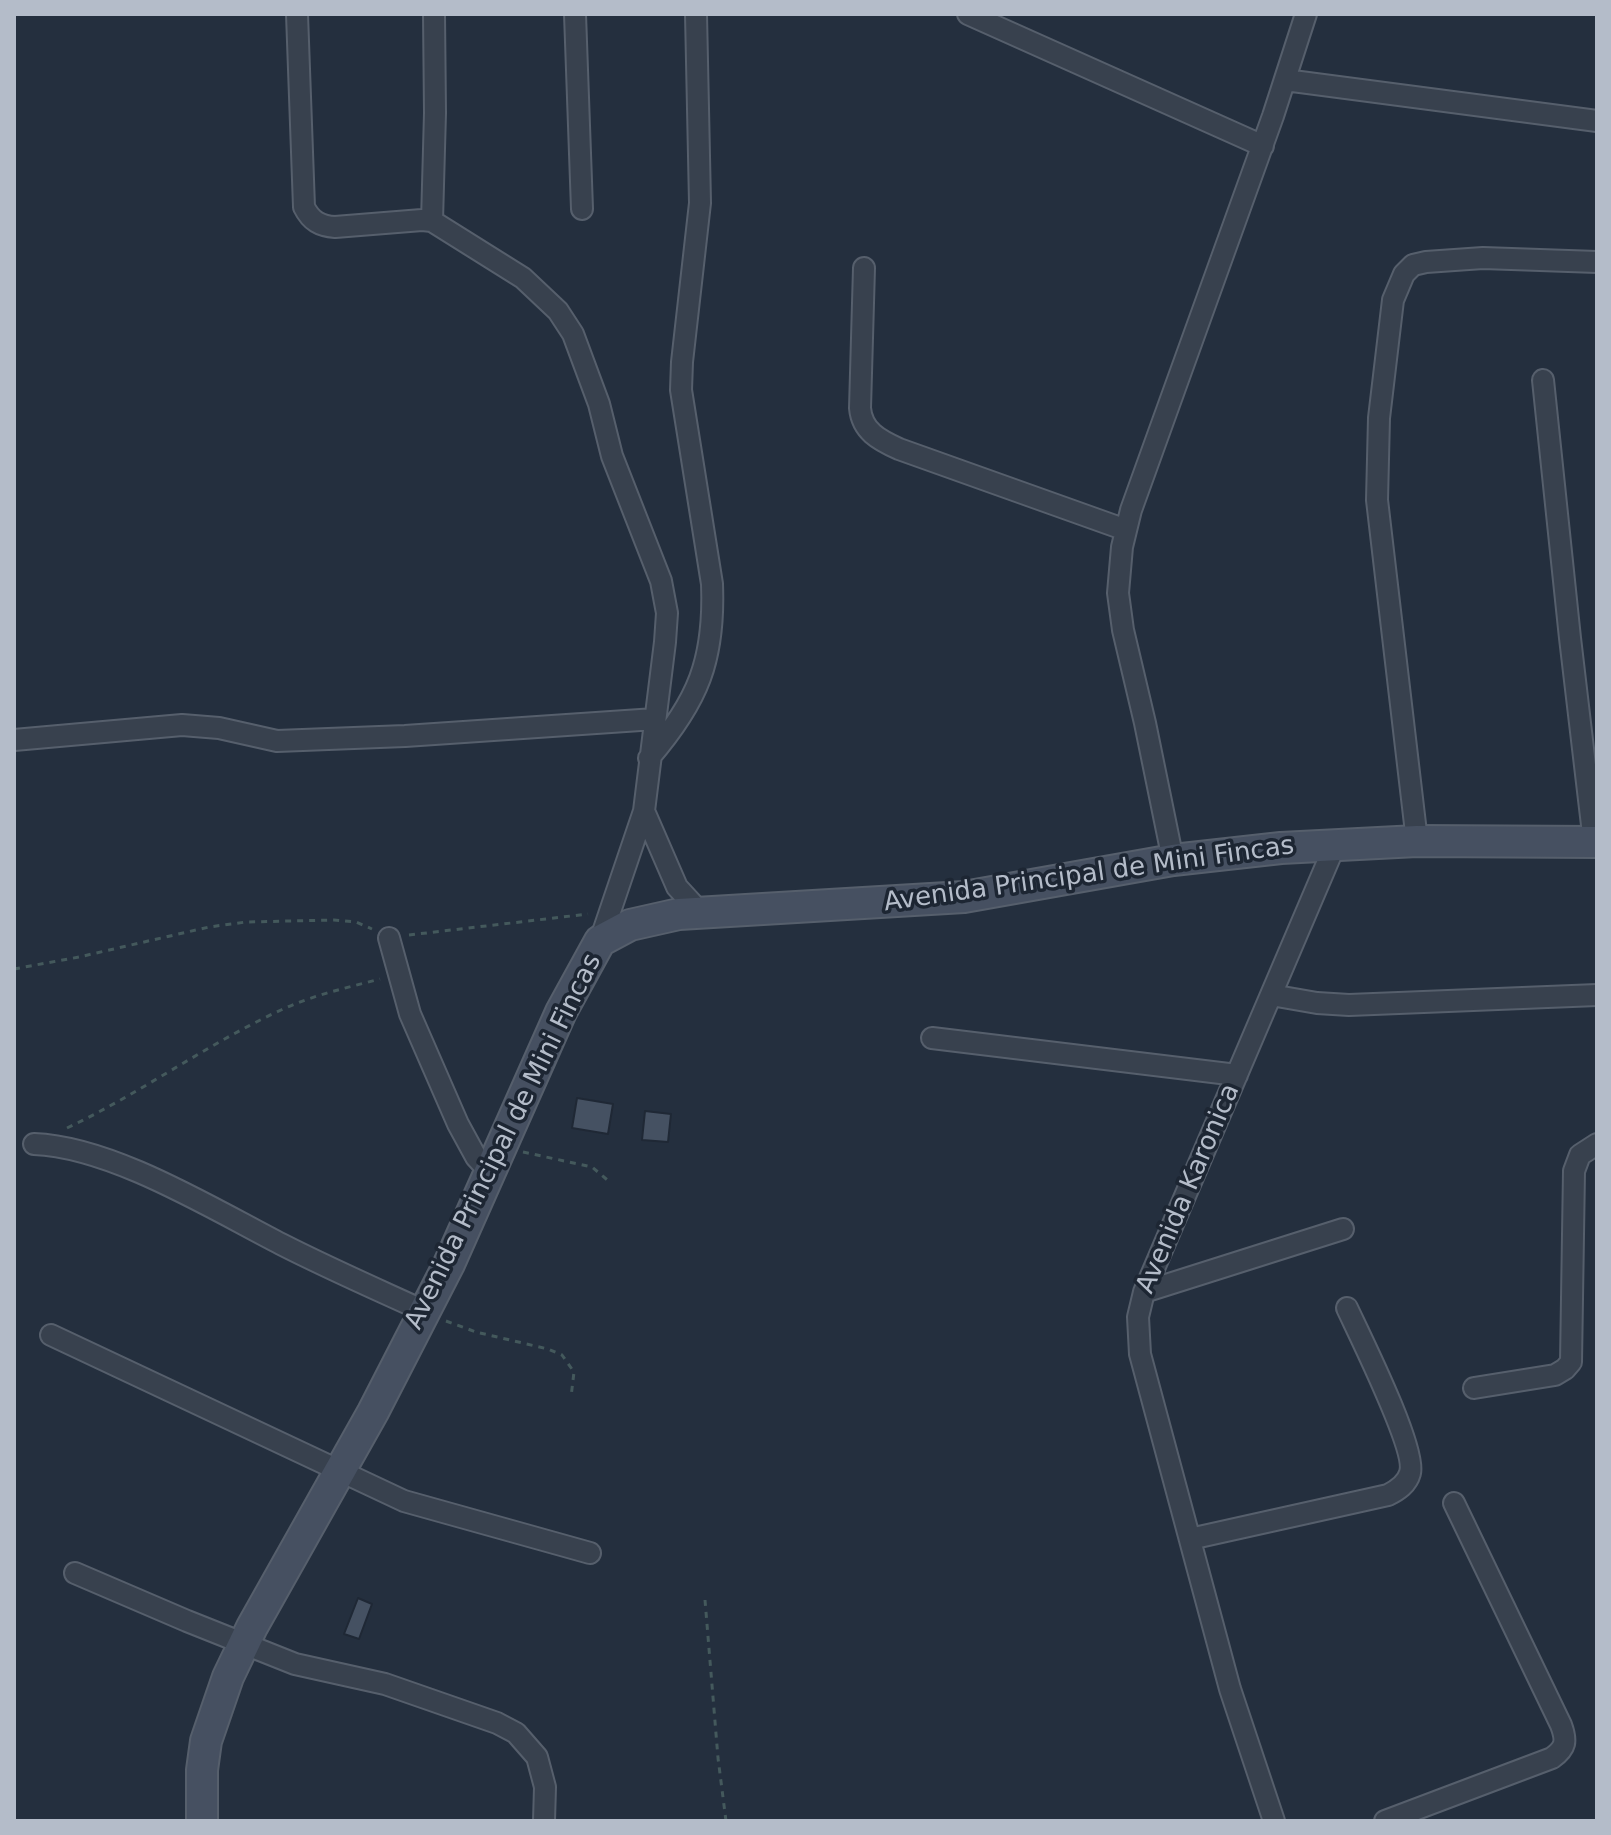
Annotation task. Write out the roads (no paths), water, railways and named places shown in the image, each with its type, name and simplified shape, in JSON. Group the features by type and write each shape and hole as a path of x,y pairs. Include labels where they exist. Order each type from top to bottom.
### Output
{"street":[{"path":"297,14 304,207 307,212 323,226 335,227 432,221 523,278 558,311 573,334 599,404 612,456 661,581 667,613 644,811 600,941"},
{"path":"432,221 434,14"},
{"path":"575,14 582,209"},
{"path":"649,758 686,711 707,659 712,635 712,584 681,390 700,203 696,14"},
{"path":"968,14 1263,146"},
{"path":"1173,860 1123,630 1118,571 1126,530 1178,377 1263,146 1306,14"},
{"path":"1285,80 1597,121"},
{"path":"1417,841 1377,500 1379,418 1393,300 1404,274 1413,265 1426,262 1483,258 1597,262"},
{"path":"864,268 860,408 861,419 873,435 899,449 1126,530"},
{"path":"1543,380 1570,638 1596,842"},
{"path":"14,740 182,725 219,728 277,741 405,736 655,719"},
{"path":"644,811 677,887 700,912"},
{"name":"Avenida Principal de Mini Fincas","path":"202,1821 202,1770 206,1741 228,1677 449,1264 561,1012 600,941 630,925 653,918 700,912 964,897 1173,860 1281,848 1417,841 1596,842"},
{"name":"Avenida Karonica","path":"1274,1821 1230,1689 1140,1354 1138,1317 1144,1292 1335,845"},
{"path":"389,938 410,1014 458,1124 476,1157 494,1159"},
{"path":"1271,995 1349,1005 1597,995"},
{"path":"932,1038 1237,1075"},
{"path":"34,1144 76,1149 106,1159 177,1190 295,1251 424,1311"},
{"path":"1474,1388 1555,1375 1571,1362 1574,1171 1580,1155 1597,1144"},
{"path":"1144,1292 1343,1229"},
{"path":"1190,1539 1388,1495 1405,1483 1411,1464 1405,1438 1347,1308"},
{"path":"51,1335 404,1501 590,1553"},
{"path":"1385,1821 1552,1758 1565,1745 1561,1725 1454,1503"},
{"path":"75,1573 244,1645 319,1671 385,1684 497,1723 516,1733 537,1757 543,1771 544,1821"}]}
